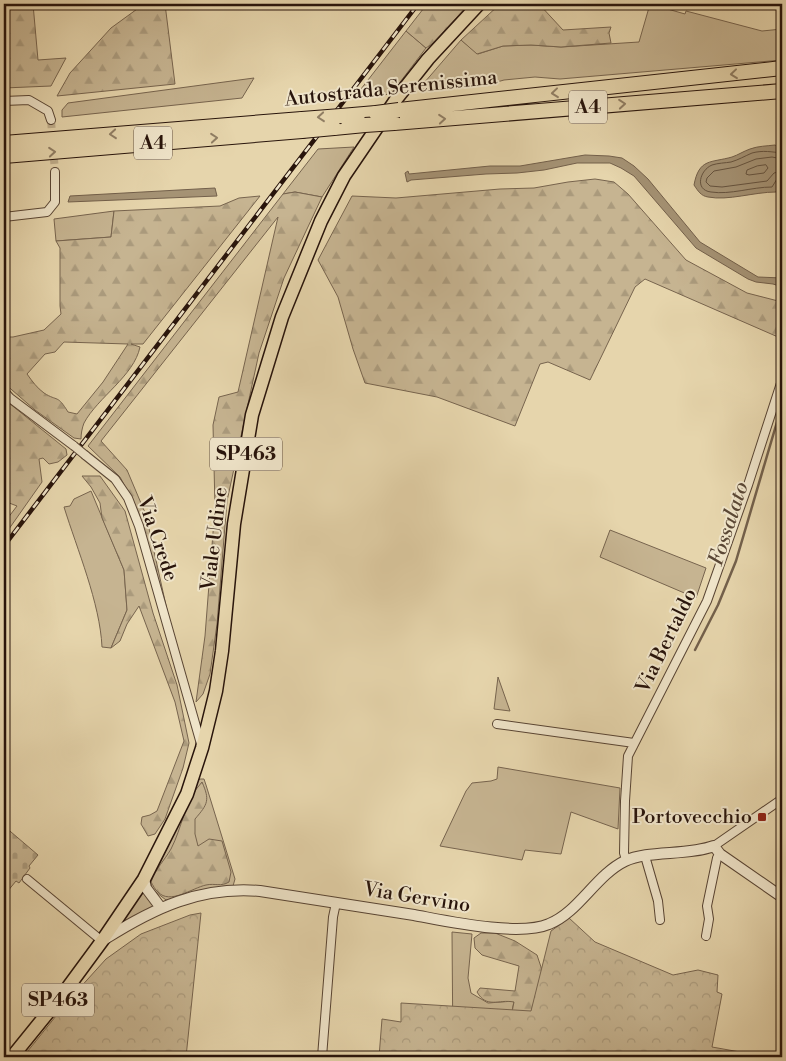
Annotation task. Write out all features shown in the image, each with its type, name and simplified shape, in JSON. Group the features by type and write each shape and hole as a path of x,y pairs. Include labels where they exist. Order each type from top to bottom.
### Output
{"highway":[{"name":"Autostrada Serenissima","path":"338,122 365,126 396,117 782,68"},
{"name":"Autostrada Serenissima","path":"4,156 338,122 376,113 396,117 782,91"},
{"name":"Autostrada Serenissima","path":"4,143 302,125"}],"main road":[{"name":"Viale Udine","path":"12,1057 63,994 144,879 187,794 202,748 216,691 222,651 234,524 252,415 282,317 321,221 344,176 397,98 428,59 479,4"}],"street":[{"path":"4,101 29,100 48,111 51,120"},
{"path":"4,217 47,212 55,202 55,172"},
{"name":"Via Bertaldo","path":"625,857 625,802 628,756 707,601 748,485 782,380"},
{"name":"Via Crede","path":"4,391 10,398 115,479 128,498 139,526 202,748"},
{"path":"497,724 634,743"},
{"path":"706,936 709,919 707,906 717,850 782,800"},
{"path":"717,850 782,897"},
{"name":"Via Gervino","path":"102,941 141,917 176,901 206,893 241,889 459,923 528,930 550,924 567,912 625,857 717,850"},
{"path":"644,856 658,901 660,920"},
{"path":"27,878 102,941"},
{"path":"144,879 146,888 162,908"},
{"path":"322,1057 333,917 336,903"}],"green space":[{"path":"4,4 33,4 38,60 66,58 51,86 4,88"},
{"path":"144,4 165,4 175,84 57,96 70,73 111,28"},
{"path":"427,4 469,4 426,48 406,31"},
{"path":"500,4 539,4 563,30 611,27 609,33 611,43 561,47 503,46 477,54 461,40"},
{"path":"650,4 685,14 686,11 762,31 782,29 782,60 560,79 535,77 504,80 483,86 418,90 461,40 478,54 503,46 561,47 639,42"},
{"path":"406,31 426,48 391,94 354,98"},
{"path":"254,78 242,98 62,117 62,110 68,103"},
{"path":"354,147 322,197 295,192 283,194 318,149"},
{"path":"595,179 614,182 628,194 686,260 747,293 782,302 782,318 778,337 645,279 635,287 590,380 548,362 540,364 515,426 437,397 365,383 338,297 318,260 352,196 396,198 534,188"},
{"path":"295,192 322,197 284,278 259,353 227,501 217,624 210,674 203,694 196,702 205,636 215,507 213,425 219,397 238,392 278,217 101,441 127,470 146,515 169,619 138,511 120,477 88,446 283,194"},
{"path":"260,196 143,344 131,344 140,347 136,358 123,377 90,413 83,425 81,439 74,438 35,410 4,383 4,337 13,337 44,330 61,314 60,248 56,241 111,237 114,211 220,206 239,198","holes":["64,342 128,344 103,382 77,414 68,412 59,400 41,391 27,374 45,354 55,352"]},
{"path":"114,211 111,237 56,241 54,219"},
{"path":"4,399 66,449 67,455 58,462 49,464 43,458 39,459 42,482 4,536 4,523 17,506 4,501"},
{"path":"82,476 100,476 125,511 153,613 177,685 189,743 183,768 165,819 155,834 148,836 141,824 142,817 157,811 184,741 175,702 139,606 127,624 120,641 111,648 127,610 124,570 102,518 100,503"},
{"path":"91,491 124,570 127,610 111,648 102,647 93,594 64,507 70,506 74,499"},
{"path":"610,530 706,568 696,598 600,557"},
{"path":"498,677 510,711 494,709"},
{"path":"498,767 620,788 618,829 571,812 561,854 525,850 522,860 440,846 466,791 472,783 497,779"},
{"path":"200,779 204,779 235,879 233,886 166,900 152,889 151,882"},
{"path":"202,782 207,798 203,809 195,819 195,834 198,846 209,839 222,841 231,872 229,882 206,885 175,896 163,896 151,882 171,849 192,797"},
{"path":"4,826 38,855 19,883 16,881 7,892 4,889"},
{"path":"142,891 153,903 154,907 129,921 126,920 125,917"},
{"path":"201,913 186,1057 23,1057 68,1001 106,959 141,934 190,915"},
{"path":"569,918 595,942 673,975 698,970 718,975 717,992 722,994 712,1047 768,1057 379,1057 382,1019 401,1022 401,1003 531,1011 551,931"},
{"path":"452,932 472,934 468,978 471,993 488,1003 514,1001 503,1057 453,1057"},
{"path":"481,933 495,933 515,941 537,955 544,976 542,1002 503,1057 514,1002 489,1002 477,992 480,988 515,991 519,966 482,955 475,948 474,938"}],"water":[{"path":"775,145 782,149 782,175 776,192 716,198 703,196 694,185 699,170 707,163 732,157 753,148"},
{"path":"585,155 622,158 634,166 648,179 700,242 758,277 782,278 782,287 748,279 696,248 634,176 610,163 577,163 544,170 411,180 407,182 405,173 408,171 409,174 490,166 520,166"},
{"path":"215,188 217,196 68,202 70,196"}],"waterway":[{"name":"Fossalato","path":"695,650 718,605 736,561 782,405"}],"tunnel":[{"path":"51,120 55,172"}],"railway":[{"path":"4,546 418,4"}],"place":[{"name":"Portovecchio","path":"762,817"}]}
